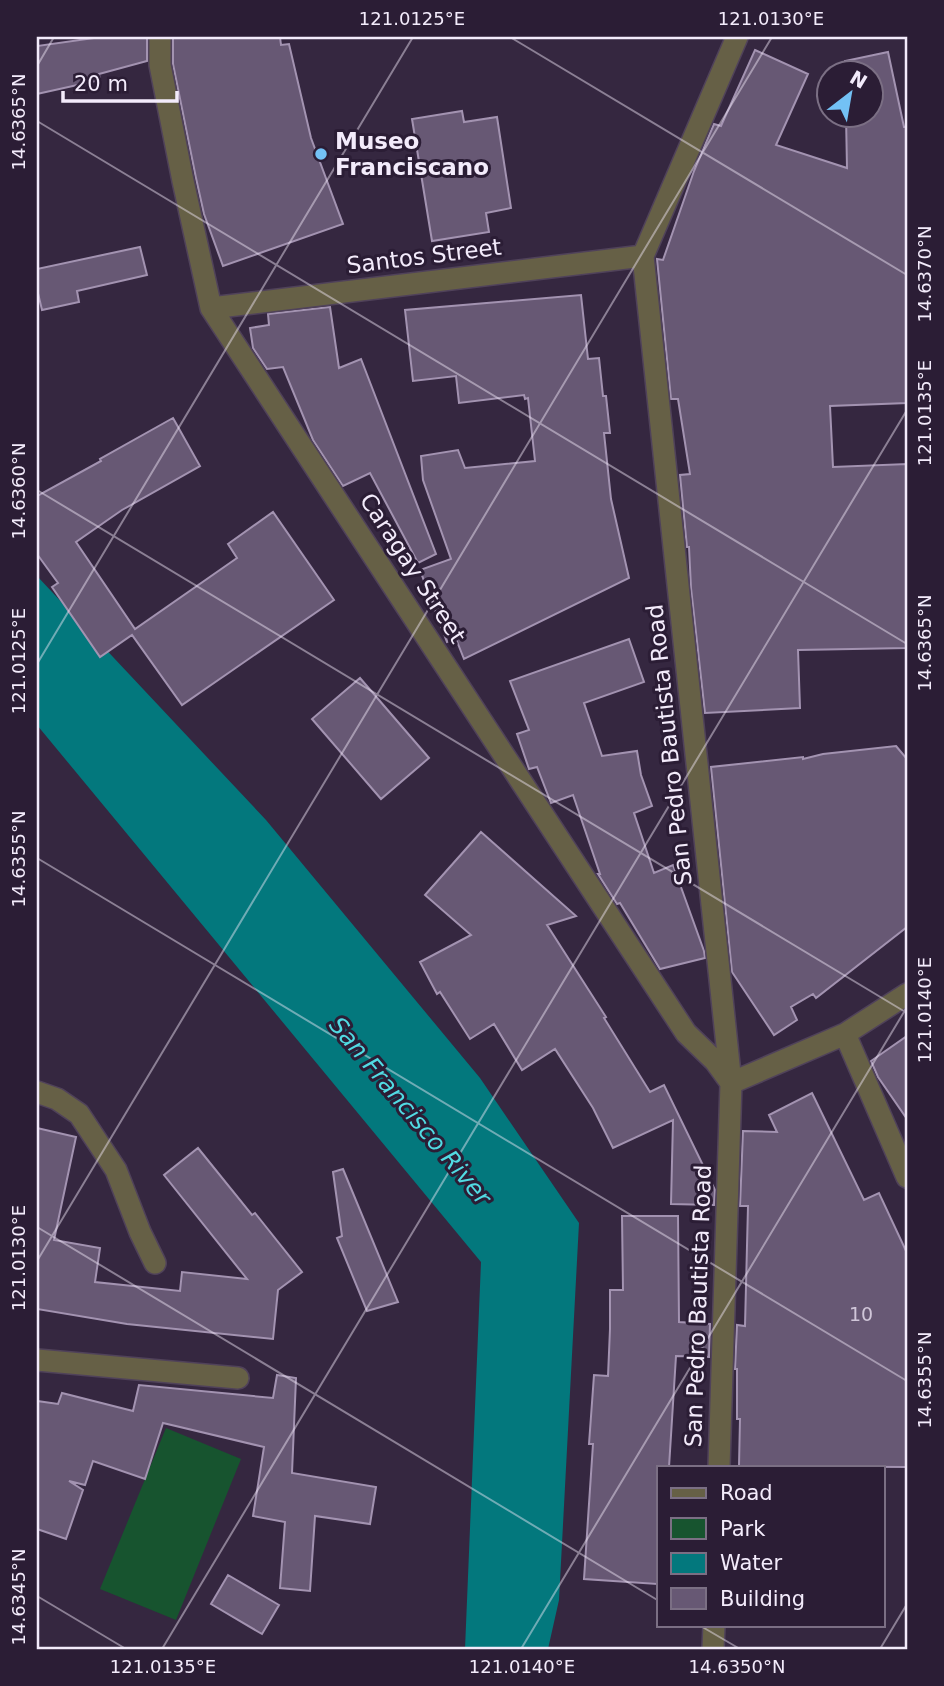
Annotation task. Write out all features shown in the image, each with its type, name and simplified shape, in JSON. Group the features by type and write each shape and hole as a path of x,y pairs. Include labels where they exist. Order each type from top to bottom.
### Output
{"street":[{"name":"Caragay Street","path":"160,37 160,65 211,308 687,1033 715,1061 731,1083"},
{"name":"San Pedro Bautista Road","path":"719,1466 731,1083 643,256 737,37"},
{"name":"Santos Street","path":"211,308 643,256"},
{"path":"731,1083 845,1034 907,993"},
{"path":"845,1034 907,1177"},
{"path":"37,1092 57,1099 79,1114 116,1170 155,1263"},
{"path":"37,1360 238,1378"},
{"path":"713,1649 714,1626"}],"green space":[{"path":"166,1428 241,1459 176,1620 100,1589"}],"water":[{"name":"San Francisco River","path":"37,576 266,820 480,1078 579,1223 559,1600 548,1649 465,1649 481,1262 37,725"}],"building":[{"path":"101,37 147,37 147,61 99,74 100,80 37,94 37,46"},
{"path":"173,37 280,37 281,45 289,44 311,138 343,224 223,266 204,214 196,178 173,64"},
{"path":"755,50 808,74 776,145 847,168 846,130 884,130 884,60 850,60 888,52 904,127 907,127 907,403 830,406 833,467 907,464 907,648 798,650 800,708 705,713 680,475 690,474 678,399 671,399 657,259 663,260 694,171 714,124 721,126"},
{"path":"462,111 464,122 497,117 511,208 486,213 489,232 432,241 412,119"},
{"path":"140,247 147,275 77,291 79,302 42,310 37,289 37,269"},
{"path":"581,295 588,359 599,358 603,396 606,396 610,433 604,433 611,499 629,578 464,659 456,639 447,642 420,570 451,559 423,480 421,456 458,450 465,468 535,461 528,398 525,399 524,395 459,403 456,376 413,381 405,310"},
{"path":"330,307 339,368 361,359 436,554 418,563 370,473 343,486 313,440 283,367 267,369 253,348 250,328 269,325 268,314"},
{"path":"173,418 200,466 122,510 76,542 135,629 237,558 228,544 273,512 334,600 182,705 132,635 100,657 52,587 58,583 37,554 37,496"},
{"path":"629,639 644,682 584,703 602,756 637,751 641,775 652,806 634,813 654,873 673,865 704,951 705,958 660,969 620,903 617,904 598,874 573,795 551,803 537,767 529,769 517,734 529,730 510,681"},
{"path":"360,678 429,758 381,799 312,719"},
{"path":"896,746 907,759 907,927 816,998 813,994 791,1007 797,1020 774,1035 732,972 711,767 803,759 823,754"},
{"path":"481,832 576,916 547,925 650,1092 664,1085 715,1190 714,1205 671,1204 673,1120 613,1148 593,1108 555,1049 522,1070 494,1024 470,1039 440,992 437,994 420,962 471,935 425,895"},
{"path":"907,1036 907,1119 878,1077 871,1061"},
{"path":"812,1093 864,1200 879,1193 907,1253 907,1467 739,1466 740,1419 737,1419 735,1369 737,1325 745,1326 748,1206 740,1206 743,1131 777,1132 769,1115"},
{"path":"37,1128 76,1137 54,1240 100,1248 95,1282 180,1291 182,1272 247,1279 164,1175 198,1148 302,1272 278,1290 273,1339 127,1324 37,1309"},
{"path":"343,1169 398,1302 367,1311 337,1238 342,1236 333,1172"},
{"path":"622,1216 678,1216 679,1322 710,1324 709,1357 676,1356 669,1466 657,1466 657,1584 584,1579 593,1444 589,1444 594,1375 608,1376 610,1290 623,1290"},
{"path":"277,1375 296,1378 292,1473 376,1487 370,1524 315,1516 310,1591 280,1588 285,1522 253,1516 264,1447 163,1423 145,1479 93,1461 85,1485 69,1481 83,1490 66,1539 37,1529 37,1401 58,1404 62,1393 133,1411 139,1385 273,1398"},
{"path":"228,1575 279,1605 262,1634 211,1604"}],"place":[{"name":"Museo Franciscano","path":"321,154"}]}
